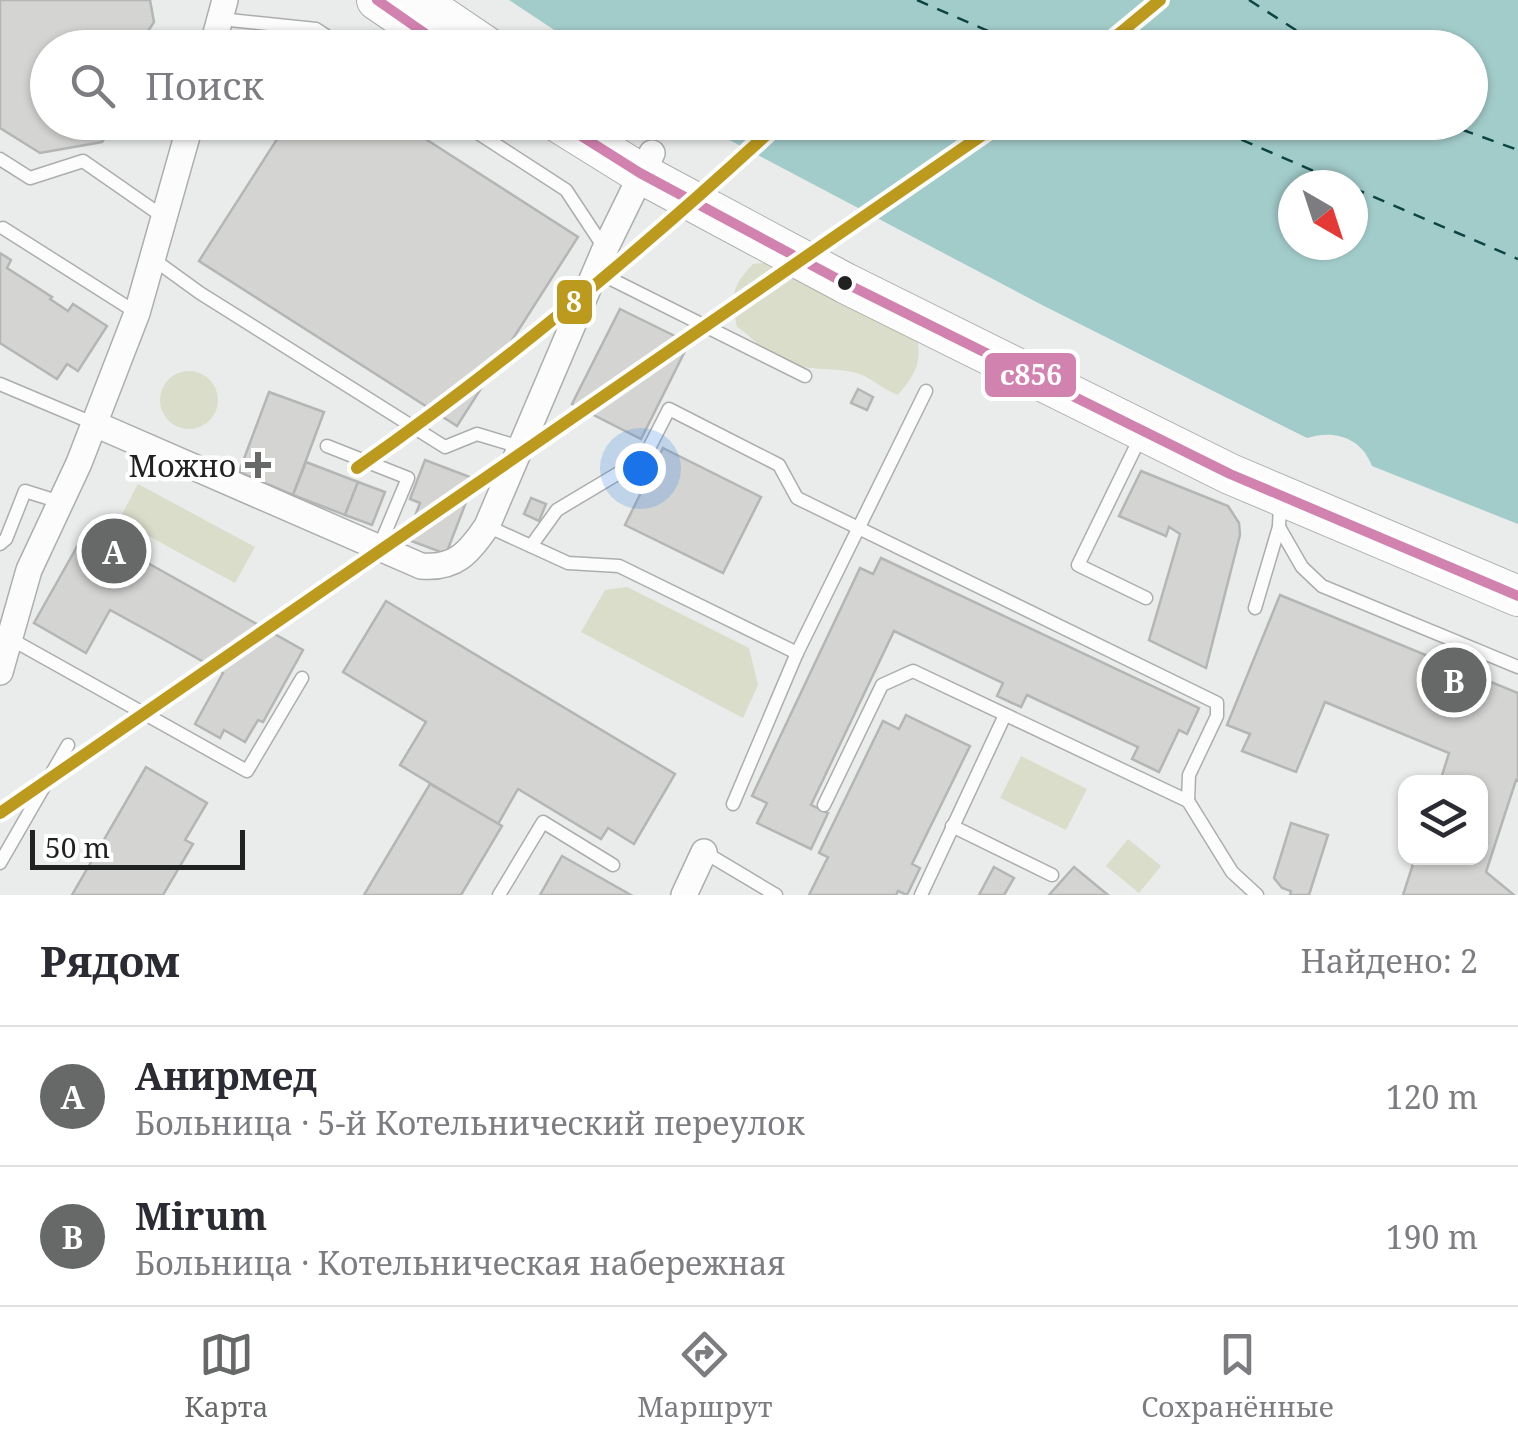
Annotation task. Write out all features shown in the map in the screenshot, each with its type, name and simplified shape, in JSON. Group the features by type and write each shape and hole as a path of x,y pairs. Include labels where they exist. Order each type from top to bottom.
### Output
{"main road":[{"path":"377,0 421,30"},
{"path":"418,0 462,30"},
{"path":"596,140 788,228 1264,465 1518,573"},
{"path":"620,140 646,164 779,251 1144,431 1280,511 1518,596"}],"street":[{"path":"0,672 29,570 94,424 137,313 186,140"},
{"path":"94,424 421,566 439,568 456,562 470,551 487,526 600,260 646,164"},
{"path":"684,895 704,852"}],"lane":[{"path":"222,10 317,30"},
{"path":"489,140 566,190 600,260 805,376"},
{"path":"0,159 30,178 84,161 165,218"},
{"path":"3,228 137,313"},
{"path":"153,259 200,293 445,447 477,434 520,447"},
{"path":"0,384 94,424"},
{"path":"732,804 797,652 926,391"},
{"path":"530,546 557,510 644,458 669,409 780,465 797,498 1216,703 1217,716 1189,775 1188,801"},
{"path":"1144,431 1078,565 1146,598"},
{"path":"327,446 408,478 378,547"},
{"path":"0,544 6,539 25,491 60,502"},
{"path":"1255,608 1280,511"},
{"path":"1280,511 1302,568 1322,586 1518,667"},
{"path":"487,526 568,563 619,566 797,652"},
{"path":"9,638 248,771 302,678"},
{"path":"824,805 882,684 913,671 1188,801 1232,872 1257,895"},
{"path":"920,895 1004,714"},
{"path":"0,862 68,745"},
{"path":"499,895 542,822 613,864"},
{"path":"952,826 1052,875"},
{"path":"704,852 776,895"}],"green space":[{"path":"775,262 917,337 916,369 898,395 857,373 783,361 737,327 733,299 741,279 753,264"},
{"path":"189,371 210,379 218,400 210,421 189,429 168,421 160,400 168,379"},
{"path":"138,484 255,547 235,583 119,520"},
{"path":"627,587 749,648 758,685 743,718 581,632 605,590"},
{"path":"1021,756 1087,789 1066,830 1000,798"},
{"path":"1128,839 1161,866 1139,893 1106,866"}],"water":[{"path":"509,0 1518,0 1518,524 1372,466 1361,449 1346,438 1307,438 1042,305 729,140 1488,140 1488,30 554,30"}],"building":[{"path":"0,0 150,0 154,22 149,30 30,30 30,140 102,142 40,153 0,128"},
{"path":"276,140 427,140 578,237 457,426 199,261"},
{"path":"0,253 11,260 7,268 50,299 68,311 73,304 107,326 78,371 67,364 57,379 0,343"},
{"path":"620,309 689,343 641,439 572,404"},
{"path":"858,389 873,397 867,410 851,403"},
{"path":"269,392 324,412 293,495 239,472"},
{"path":"663,448 761,497 723,573 625,525"},
{"path":"425,460 475,479 446,554 406,539 420,503 410,499"},
{"path":"306,462 358,482 345,515 293,495"},
{"path":"1141,471 1228,506 1239,523 1240,535 1206,668 1149,640 1180,534 1169,527 1166,536 1119,516"},
{"path":"358,482 385,492 372,525 345,515"},
{"path":"531,498 546,504 539,521 524,514"},
{"path":"87,529 303,650 263,722 258,720 245,742 224,730 220,738 195,724 223,673 163,639 110,610 86,653 34,623"},
{"path":"881,558 1199,708 1187,734 1179,730 1159,772 1132,759 1138,747 1027,695 1021,707 997,696 1003,683 894,631 811,805 828,813 811,849 757,823 767,803 752,796 860,568 873,574"},
{"path":"1280,595 1518,693 1518,781 1486,872 1514,895 1403,895 1413,865 1488,865 1488,775 1442,775 1449,753 1325,702 1296,772 1242,751 1250,734 1227,725"},
{"path":"386,601 675,774 634,844 608,828 601,839 518,789 498,824 400,765 426,722 343,672"},
{"path":"906,715 970,746 912,864 920,868 907,895 898,891 896,895 809,895 828,857 819,853 883,721 899,729"},
{"path":"146,767 207,803 185,840 193,844 163,895 72,895"},
{"path":"430,784 502,826 461,895 364,895"},
{"path":"1291,823 1328,835 1309,895 1290,895 1291,891 1282,888 1274,878"},
{"path":"562,856 631,895 540,895"},
{"path":"994,867 1014,878 1004,895 979,895"},
{"path":"1074,867 1108,895 1049,895"}],"ferry route":[{"path":"917,0 986,30"},
{"path":"1249,0 1296,30"},
{"path":"1488,139 1518,150"},
{"path":"1242,140 1311,170"},
{"path":"1368,194 1518,259"}],"transit line":[{"name":"с856","path":"377,0 420,30"},
{"name":"8","path":"1124,30 1160,0"},
{"name":"с856","path":"588,140 640,173 845,283 1230,474 1518,596"},
{"name":"8","path":"357,468 468,387 574,302 760,140"},
{"name":"8","path":"0,813 975,140"}],"place":[{"name":"Можно","path":"258,465"},
{"name":"Анирмед","path":"114,551"},
{"name":"Mirum","path":"1454,680"}]}
